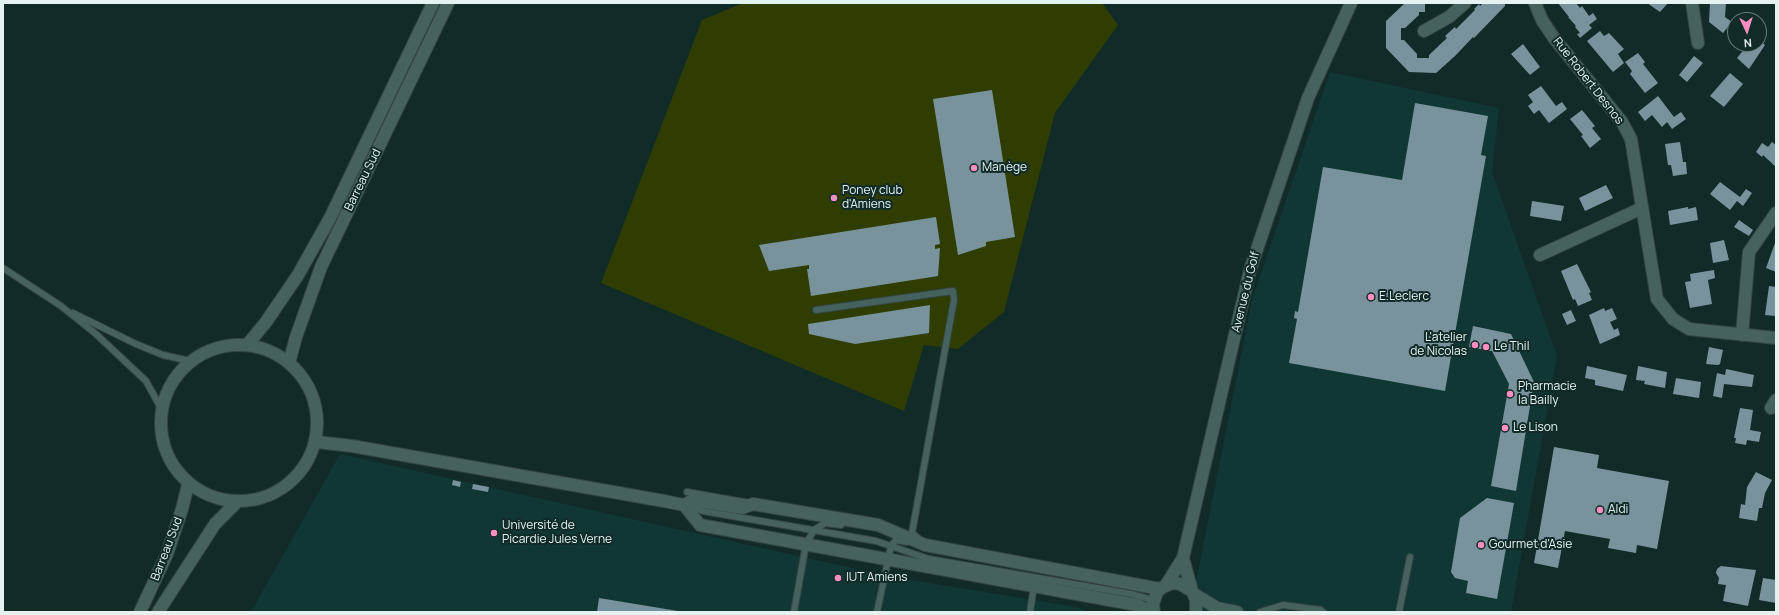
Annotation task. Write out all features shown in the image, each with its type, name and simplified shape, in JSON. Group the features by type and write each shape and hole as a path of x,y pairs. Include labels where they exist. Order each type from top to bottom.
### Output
{"main road":[{"name":"Barreau Sud","path":"248,344 266,322 298,275 326,224 433,3"},
{"name":"Barreau Sud","path":"289,363 296,337 321,267 448,3"},
{"name":"Avenue du Golf","path":"1196,612 1197,605 1183,558 1250,270 1308,98 1350,3"},
{"path":"1424,31 1449,18 1465,3"},
{"name":"Rue Robert Desnos","path":"1535,3 1542,20 1554,38 1622,122 1631,139 1657,298 1673,318 1689,329 1776,338"},
{"path":"1692,3 1698,43"},
{"path":"1540,255 1642,208"},
{"path":"1742,335 1749,252 1776,213"},
{"path":"248,344 273,352 289,363 307,383 315,404 318,426 317,442 310,460 291,482 277,492 259,499 237,502 210,496 188,485 174,466 167,451 163,438 162,410 170,384 190,361 213,350 248,344"},
{"path":"317,442 360,447 684,505 700,525 1153,608 1163,587 1183,558"},
{"name":"Barreau Sud","path":"140,612 167,554 188,485"},
{"path":"684,505 692,500 742,508 753,504 878,525 925,545 1163,587 1180,584 1217,608 1237,612"},
{"name":"Barreau Sud","path":"158,612 215,524 237,502"}],"lane":[{"path":"3,268 61,306 96,334 146,381 162,410"},
{"path":"816,310 953,291 954,300 912,533 925,545"},
{"path":"61,306 136,344 163,355 190,361"},
{"path":"687,492 753,504"},
{"path":"684,505 703,511 876,541 929,559 1131,594 1153,608"},
{"path":"794,612 806,544 814,530 825,523 858,527 869,524"},
{"path":"877,612 887,559 891,546 896,540 925,545"},
{"path":"1399,612 1410,557"},
{"path":"1030,612 1034,586"},
{"path":"1260,612 1282,605 1321,610 1323,612"}],"shaded area":[{"path":"1330,72 1499,108 1492,172 1557,356 1511,612 1190,612 1252,300"},
{"name":"Université de Picardie Jules Verne","path":"340,454 892,577 1077,607 1089,612 251,612"}],"green space":[{"name":"Poney club d'Amiens","path":"743,3 1102,3 1118,25 1055,113 1004,312 958,349 924,345 904,411 601,283 702,20"}],"building":[{"path":"1405,3 1425,3 1425,12 1419,12 1419,15 1405,28 1401,28 1401,40 1404,40 1417,54 1417,58 1429,58 1429,55 1447,38 1445,36 1455,27 1456,29 1479,4 1480,6 1483,3 1505,3 1505,6 1474,38 1473,37 1436,73 1409,72 1386,48 1386,21"},
{"path":"1558,3 1576,3 1580,8 1582,6 1589,16 1593,13 1597,19 1589,25 1592,28 1580,38 1577,34 1580,33 1575,27 1576,26"},
{"path":"1647,3 1668,3 1660,12"},
{"path":"1710,3 1726,3 1725,17 1727,18 1727,28 1723,33 1709,22"},
{"path":"1600,31 1604,36 1609,33 1624,49 1618,54 1624,63 1613,72 1587,41"},
{"path":"1523,44 1540,67 1530,75 1511,54"},
{"path":"1742,52 1760,52 1749,69 1737,58"},
{"path":"1638,53 1645,62 1643,64 1658,83 1645,93 1630,74 1632,71 1625,62"},
{"path":"1694,56 1703,63 1687,82 1679,75"},
{"path":"1730,73 1743,84 1724,107 1710,96"},
{"path":"1541,86 1556,106 1562,102 1567,109 1549,123 1539,110 1534,114 1528,106 1533,102 1528,95"},
{"name":"Manège","path":"992,90 1015,237 986,242 986,246 958,255 933,99"},
{"path":"1658,96 1674,117 1681,112 1686,119 1672,129 1667,122 1662,127 1652,115 1645,121 1638,112"},
{"path":"1415,103 1488,116 1481,155 1486,156 1445,391 1289,363 1297,319 1294,318 1295,311 1298,312 1323,167 1402,180"},
{"path":"1582,110 1595,126 1592,128 1601,139 1590,148 1581,136 1583,135 1570,119"},
{"path":"1680,142 1683,162 1686,162 1687,174 1673,176 1671,165 1668,165 1665,144"},
{"path":"1772,142 1776,145 1776,167 1763,155 1762,157 1756,152 1762,143 1768,147"},
{"path":"1720,182 1740,197 1746,189 1752,193 1743,206 1737,201 1730,210 1710,194"},
{"path":"1606,185 1613,198 1585,211 1579,198"},
{"path":"1532,201 1564,206 1561,221 1530,216"},
{"path":"1688,207 1688,209 1696,207 1698,220 1670,225 1668,211"},
{"path":"936,217 940,244 935,245 935,249 940,248 938,276 811,296 807,269 809,269 809,265 769,271 759,245"},
{"path":"1739,220 1753,230 1749,236 1734,227"},
{"path":"1724,240 1729,260 1713,263 1710,243"},
{"path":"1775,243 1776,244 1776,272 1766,268"},
{"path":"1577,264 1591,292 1589,293 1592,300 1578,306 1575,299 1573,300 1561,271"},
{"path":"1714,270 1715,278 1708,280 1712,304 1690,308 1685,282 1691,281 1690,274"},
{"path":"1769,286 1776,287 1776,316 1765,315"},
{"path":"930,305 929,333 855,344 809,334 808,324"},
{"path":"1604,308 1605,311 1612,308 1617,319 1610,322 1614,330 1618,328 1620,335 1600,344 1589,315"},
{"path":"1571,310 1576,321 1567,325 1562,314"},
{"path":"1473,326 1511,334 1534,382 1516,491 1491,486 1509,384 1492,351 1469,347"},
{"path":"1709,347 1723,350 1720,364 1706,364"},
{"path":"1587,366 1627,375 1623,391 1595,385 1595,380 1585,378"},
{"path":"1638,366 1667,372 1665,388 1644,384 1645,381 1636,380"},
{"path":"1726,369 1754,375 1752,387 1724,384 1722,398 1713,396 1717,373 1725,375"},
{"path":"1676,378 1701,382 1699,398 1673,394"},
{"path":"1740,408 1753,410 1750,430 1761,432 1759,442 1747,440 1746,445 1735,443 1736,438 1734,438"},
{"name":"Aldi","path":"1554,447 1599,455 1597,468 1669,481 1657,549 1637,545 1636,553 1608,548 1610,539 1565,531 1558,568 1534,563"},
{"path":"1756,472 1772,480 1765,493 1762,508 1759,508 1757,521 1739,518 1741,504 1745,505 1747,487"},
{"path":"453,480 461,482 460,487 452,485"},
{"path":"473,484 489,487 488,492 472,489"},
{"name":"Gourmet d'Asie","path":"1487,498 1514,503 1497,599 1466,593 1468,581 1455,578 1451,572 1460,518"},
{"path":"1721,566 1756,570 1748,606 1723,601 1726,585 1718,584 1719,578 1716,573 1717,569"},
{"path":"1763,578 1776,580 1776,603 1759,600"},
{"path":"599,598 678,611 678,612 597,612"}],"place":[{"name":"Manège","path":"974,168"},
{"name":"Poney club d'Amiens","path":"834,198"},
{"name":"E.Leclerc","path":"1371,297"},
{"name":"L'atelier de Nicolas","path":"1475,345"},
{"name":"Le Thil","path":"1486,347"},
{"name":"Pharmacie la Bailly","path":"1510,394"},
{"name":"Le Lison","path":"1505,428"},
{"name":"Aldi","path":"1600,510"},
{"name":"Université de Picardie Jules Verne","path":"494,533"},
{"name":"Gourmet d'Asie","path":"1481,545"},
{"name":"IUT Amiens","path":"838,578"}]}
